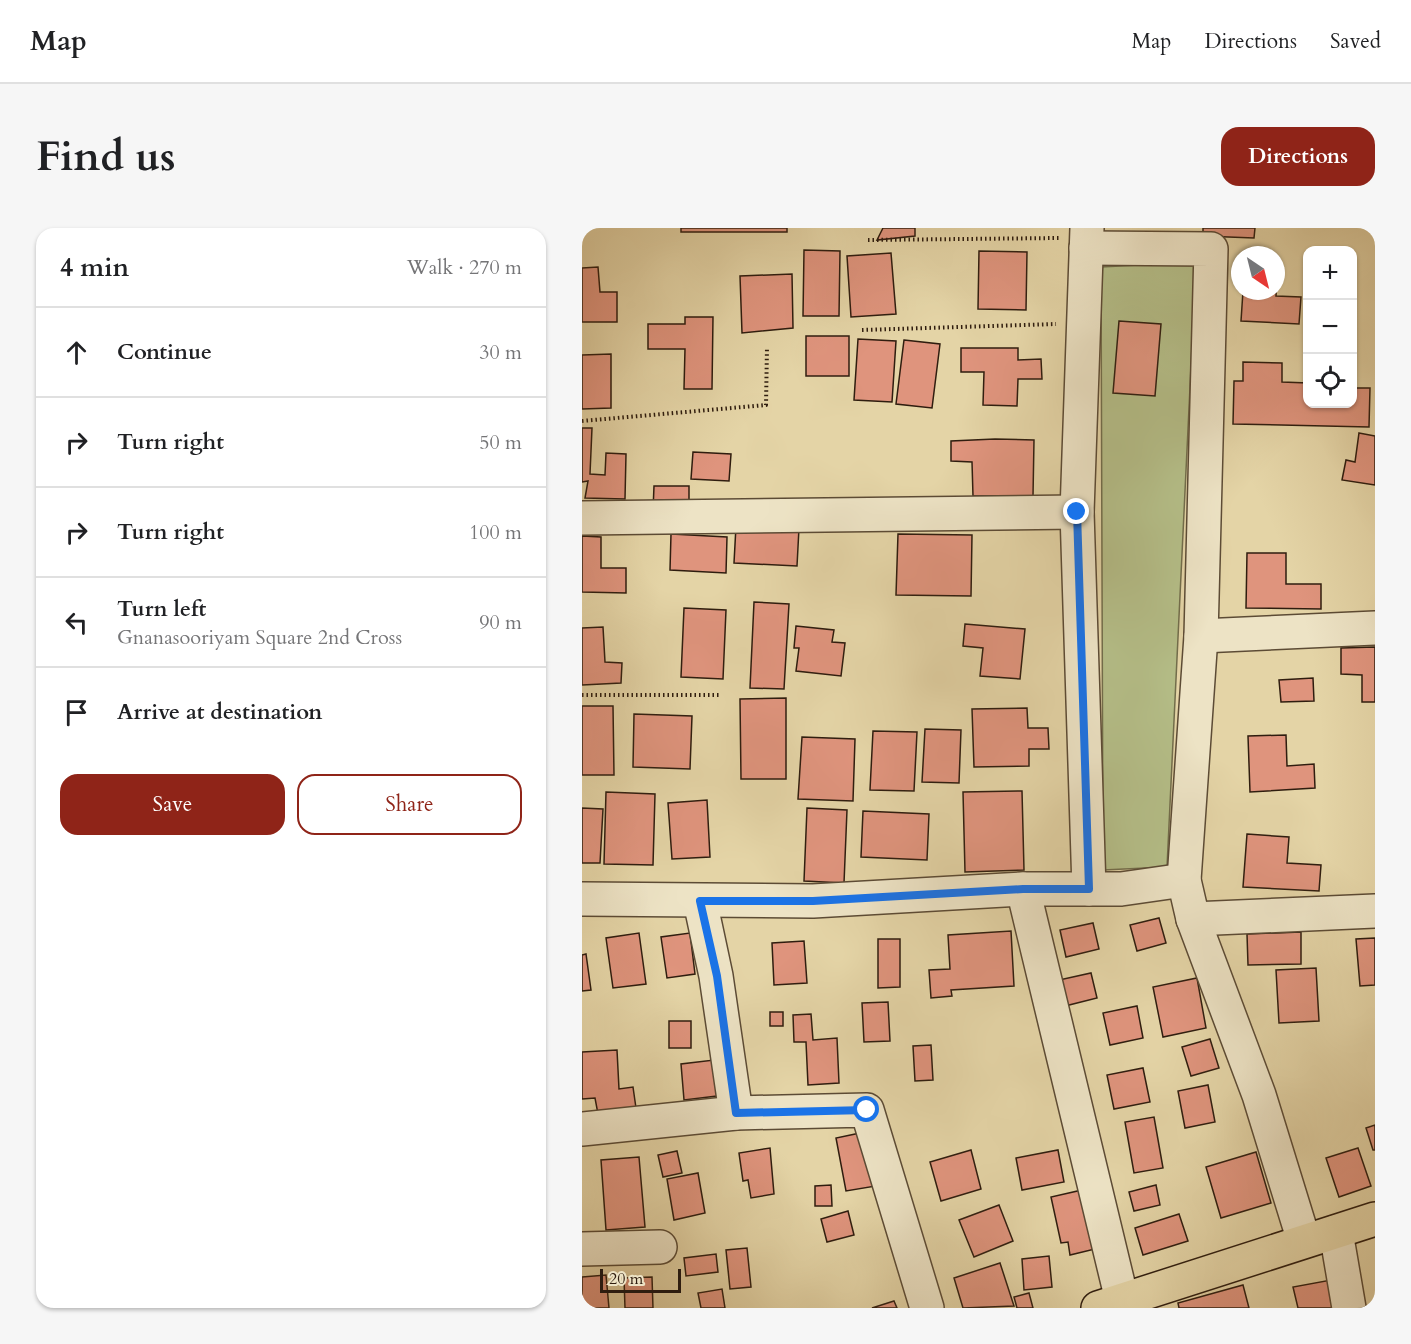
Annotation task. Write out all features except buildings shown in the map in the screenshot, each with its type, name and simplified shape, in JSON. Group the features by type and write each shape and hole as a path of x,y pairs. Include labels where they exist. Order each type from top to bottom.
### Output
{"main road":[{"path":"1110,1304 1163,1299 1304,1241 1375,1220"}],"street":[{"path":"1089,889 1077,512 1086,238 1210,249 1201,636 1184,880 1193,919 1259,1095 1304,1241"},
{"path":"582,518 1077,512"},
{"path":"1201,636 1375,628"},
{"path":"582,899 813,901 1023,889 1121,889 1184,880"},
{"path":"1023,889 1110,1304"},
{"path":"700,901 717,976 736,1113"},
{"path":"1193,919 1375,911"},
{"path":"582,1129 736,1113 867,1110 927,1308"},
{"path":"1336,1232 1349,1308"},
{"path":"582,1249 660,1247"}],"path":[{"path":"868,240 1086,238"},
{"path":"862,330 1083,323"},
{"path":"582,421 766,405 767,347"},
{"path":"582,695 719,695"}],"green space":[{"path":"1196,262 1167,867 1103,870 1101,267"}],"route":[{"path":"867,1110 736,1113 717,976 700,901 813,901 1023,889 1089,889 1077,512"}]}
